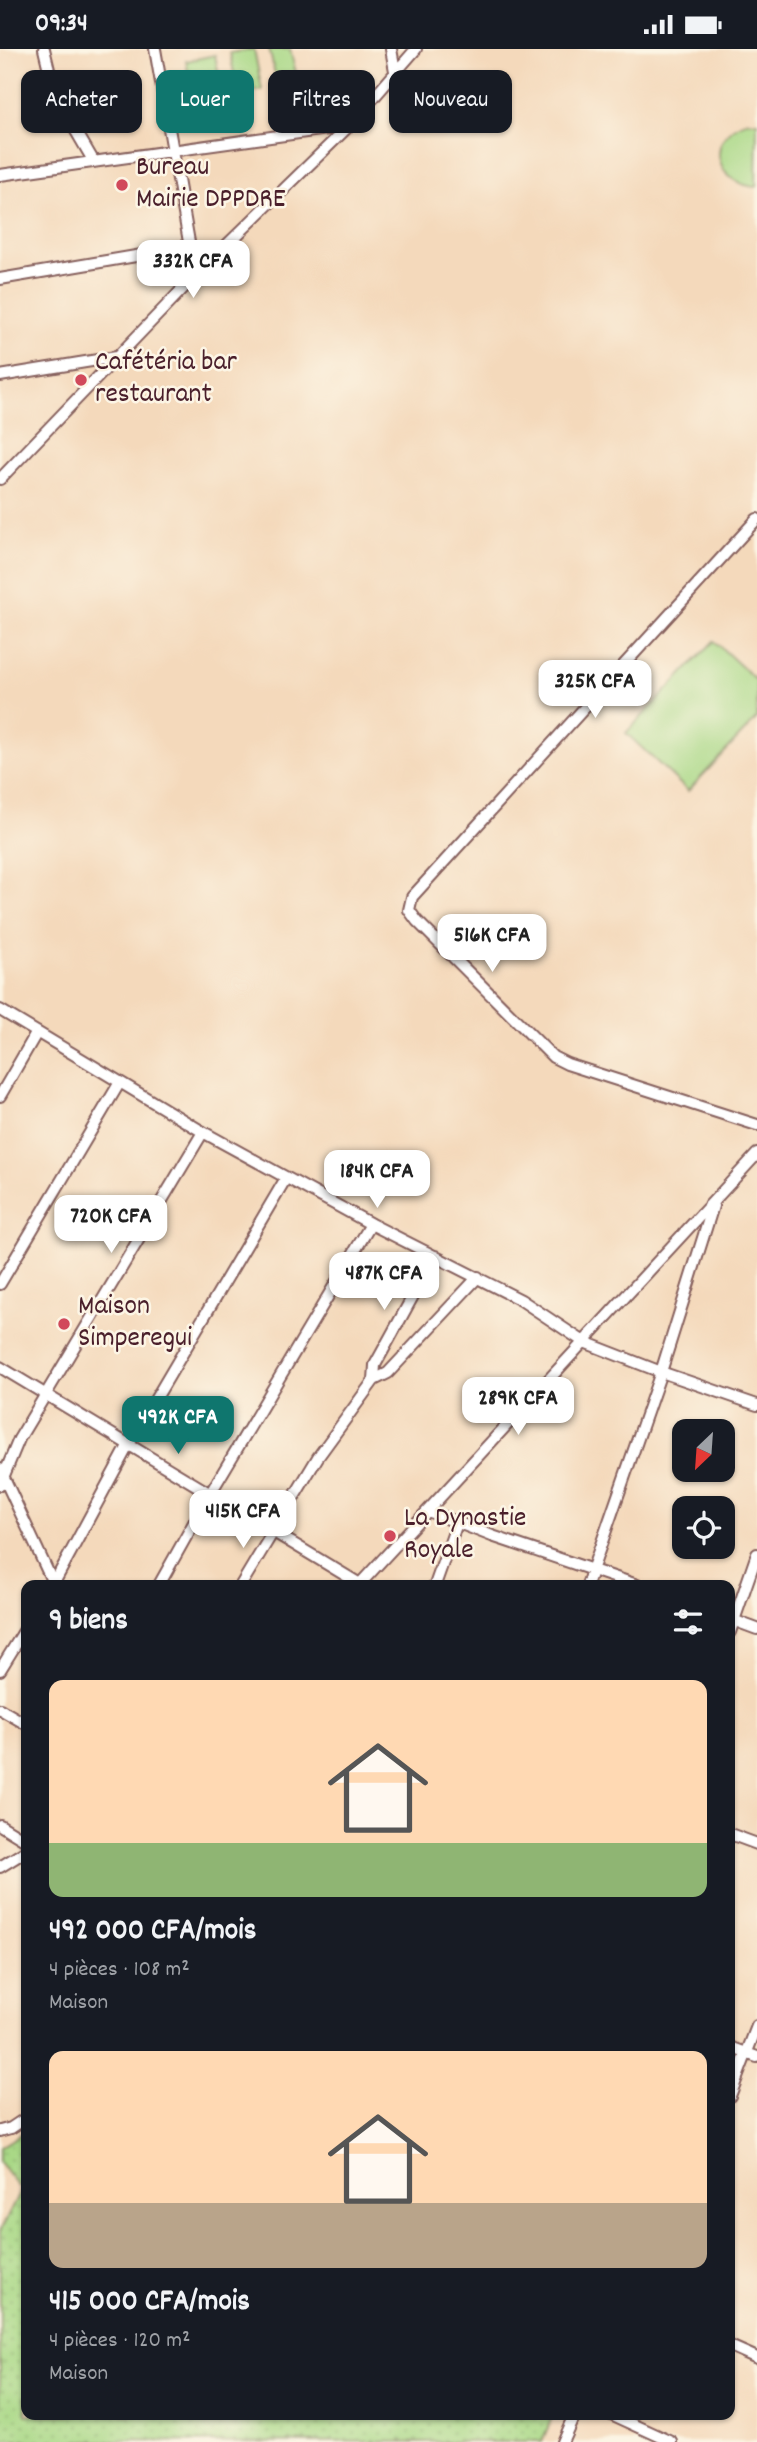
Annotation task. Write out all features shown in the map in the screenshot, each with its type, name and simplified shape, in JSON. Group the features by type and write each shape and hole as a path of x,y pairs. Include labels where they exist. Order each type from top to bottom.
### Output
{"street":[{"path":"44,49 55,95 94,162"},
{"path":"155,49 195,276"},
{"path":"391,49 395,70"},
{"path":"396,70 416,49"},
{"path":"375,95 389,78"},
{"path":"0,175 301,133"},
{"path":"0,479 195,276 342,133"},
{"path":"0,279 189,247"},
{"path":"0,374 116,357"},
{"path":"757,519 412,897 409,911 553,1057 567,1064 757,1125"},
{"path":"0,1010 204,1132 371,1224 478,1277 532,1307 584,1342 757,1405"},
{"path":"0,1096 37,1032"},
{"path":"0,1284 120,1082"},
{"path":"51,1580 2,1478 19,1439 204,1132"},
{"path":"364,1580 757,1154"},
{"path":"56,1580 129,1444 286,1178"},
{"path":"589,1580 661,1372 714,1203"},
{"path":"162,1580 371,1224"},
{"path":"374,1380 374,1365 435,1256"},
{"path":"244,1580 318,1457 374,1380 388,1373 478,1277"},
{"path":"0,1367 351,1580"},
{"path":"428,1511 623,1580"},
{"path":"437,1580 457,1523"},
{"path":"735,1613 757,1554"},
{"path":"735,1625 757,1629"},
{"path":"0,1670 21,1636"},
{"path":"0,1709 21,1721"},
{"path":"0,1825 21,1838"},
{"path":"735,1836 757,1844"},
{"path":"0,1867 21,1854"},
{"path":"735,2087 752,2055 757,2027"},
{"path":"735,2049 752,2055"},
{"path":"0,2131 21,2121"},
{"path":"735,2348 757,2358"},
{"path":"562,2442 572,2420"},
{"path":"624,2420 672,2442"}],"green space":[{"path":"254,49 262,90 254,91 254,70 233,70 230,53"},
{"path":"269,49 290,49 295,70 274,70"},
{"path":"215,55 218,70 188,70 186,61"},
{"path":"748,121 757,122 756,187 741,184 730,177 719,158 725,137 734,128"},
{"path":"714,641 757,681 757,718 688,791 626,733"},
{"path":"21,2134 21,2190 0,2163 0,2147"},
{"path":"21,2190 21,2420 552,2420 542,2442 0,2441 0,2232"}],"place":[{"name":"Bureau Mairie DPPDRE","path":"122,185"},
{"name":"Cafétéria bar restaurant","path":"81,380"},
{"name":"Maison Simperegui","path":"64,1324"},
{"name":"La Dynastie Royale","path":"390,1536"}]}
